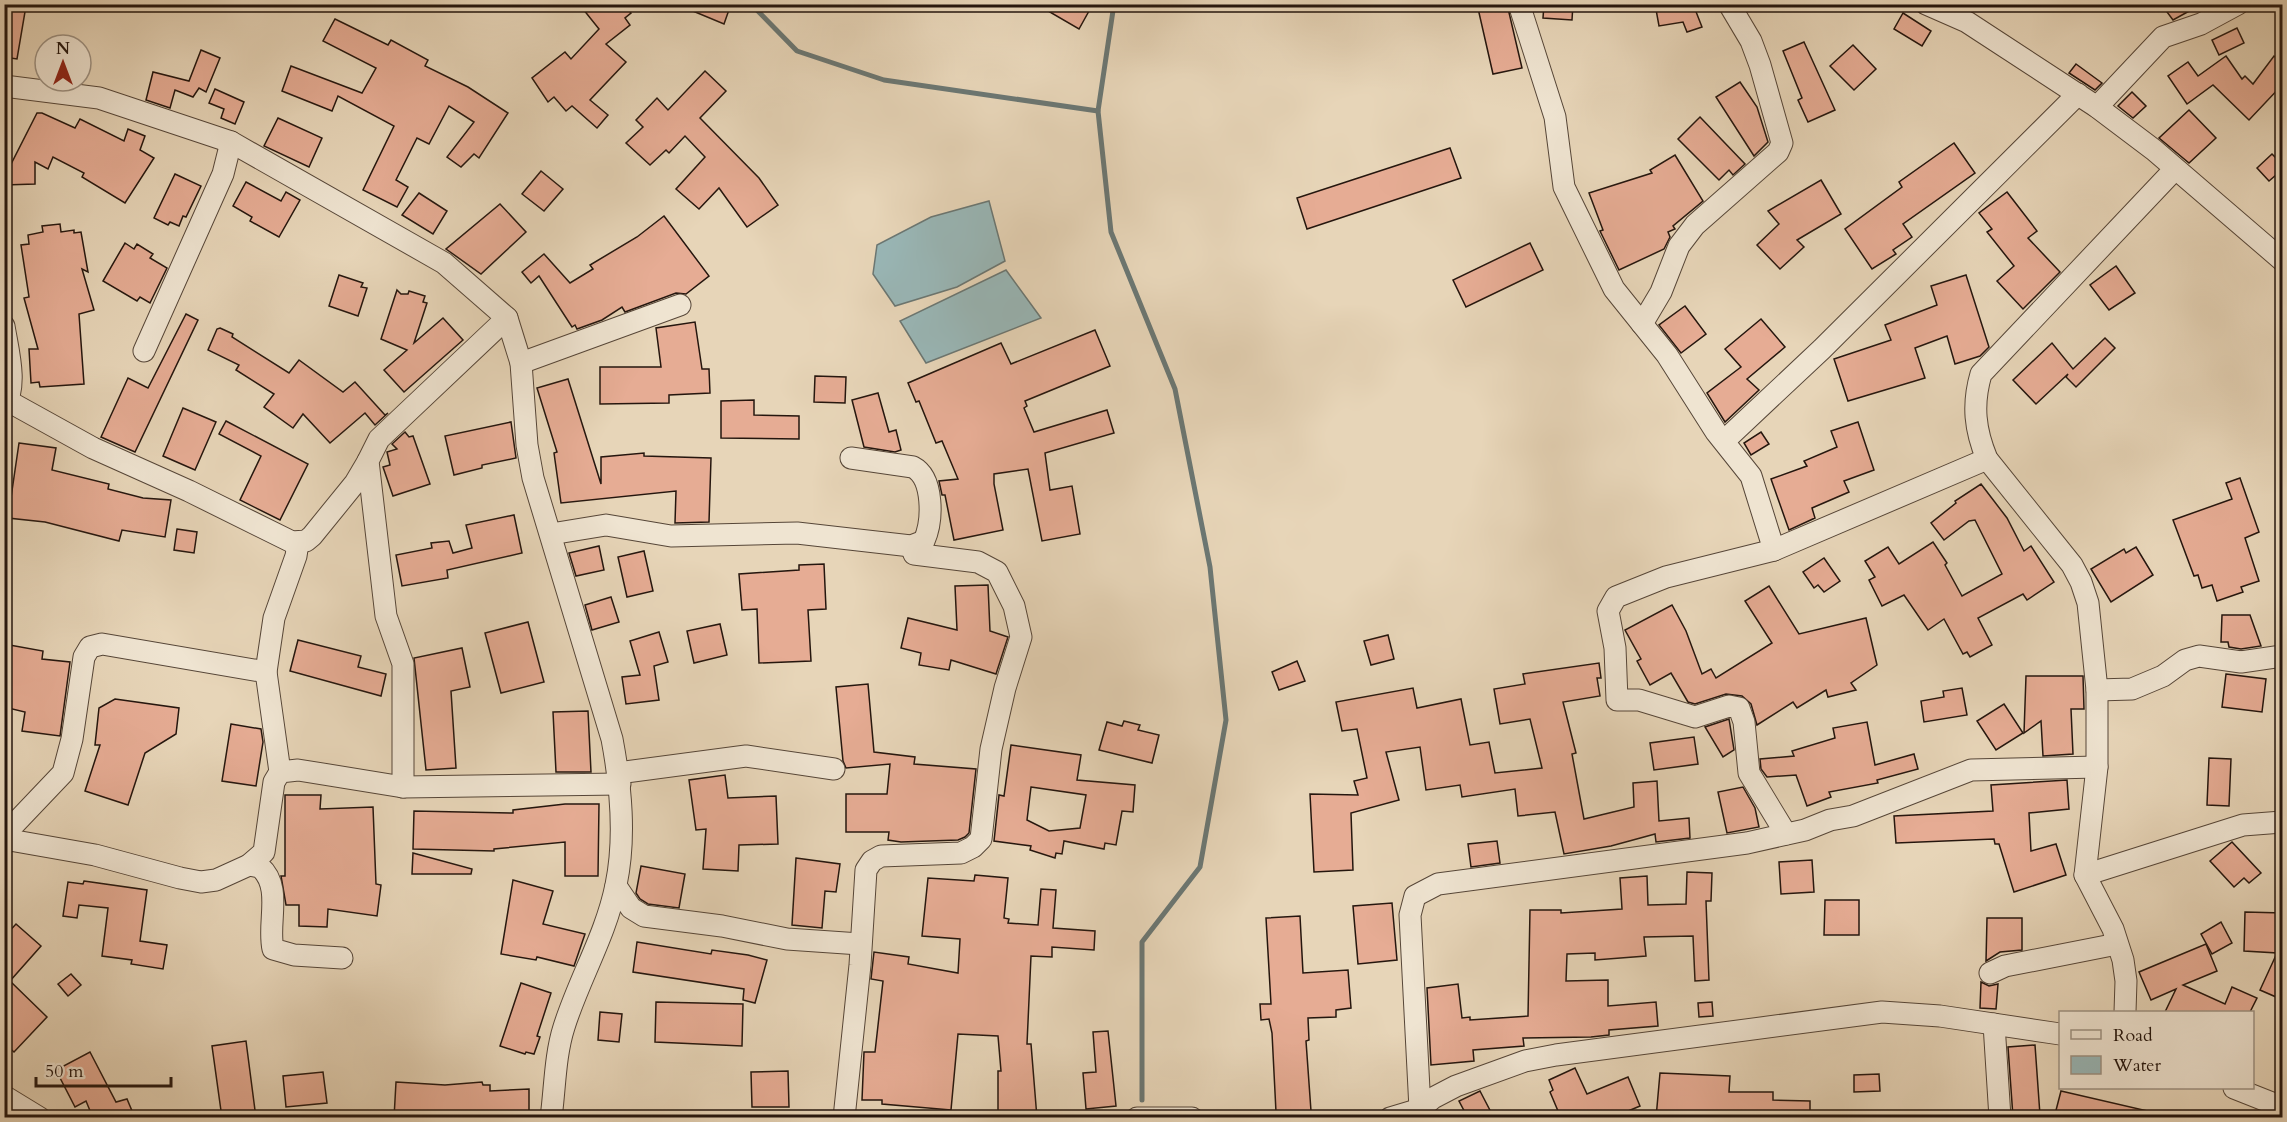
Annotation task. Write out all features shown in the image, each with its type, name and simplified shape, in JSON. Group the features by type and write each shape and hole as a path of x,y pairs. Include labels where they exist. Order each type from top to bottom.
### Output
{"street":[{"path":"1519,4 1555,117 1564,187 1614,289 1667,355 1724,441 1751,476 1774,550"},
{"path":"1642,324 1661,292 1679,246 1695,225 1778,152 1782,143 1751,41 1729,4"},
{"path":"2097,107 2163,37 2201,24 2238,4"},
{"path":"1942,7 2097,107 2283,260"},
{"path":"4,86 99,98 231,142 444,263 507,318 521,363 527,445 544,518 551,534 612,739 619,779 621,844 616,886 595,953 564,1028 551,1118"},
{"path":"1724,441 1822,349 2078,94"},
{"path":"144,351 223,174 231,142"},
{"path":"2125,1011 2126,981 2117,944 2085,875 2097,767 2097,690 2088,603 2072,565 1988,459 1980,442 1974,408 1981,374 2175,169"},
{"path":"521,363 680,305"},
{"path":"4,326 10,367 6,405 93,448 189,491 281,538 298,543 312,536 329,517 368,461 380,439 507,318"},
{"path":"551,534 606,525 670,536 797,533 911,546 924,541 929,528 927,483 921,471 913,467 851,458"},
{"path":"1785,834 1749,773 1744,722 1739,708 1729,706 1695,717 1639,700 1617,700 1615,648 1608,611 1616,597 1666,577 1774,550 1988,459"},
{"path":"368,461 386,616 403,664 403,787"},
{"path":"4,837 95,855 201,882 216,880 249,865 264,852 272,793 280,772 266,672 274,618 296,556 298,543"},
{"path":"844,1118 866,870 872,861 880,856 961,853 973,847 981,839 991,749 1005,688 1021,637 1014,606 997,572 978,562 914,554 911,546"},
{"path":"4,837 63,773 72,739 84,657 90,647 102,644 266,672"},
{"path":"2097,690 2132,689 2163,676 2185,660 2199,656 2241,662 2283,656"},
{"path":"280,772 298,770 403,787 619,779 746,756 834,769"},
{"path":"1420,1108 1410,915 1415,896 1438,884 1747,843 1805,830 1830,820 1853,816 1971,770 2097,767"},
{"path":"2085,875 2243,825 2283,822"},
{"path":"249,865 260,867 270,881 273,897 273,949 294,955 342,958"},
{"path":"616,886 631,908 645,916 722,926 787,939 860,944"},
{"path":"1990,973 2005,966 2117,944"},
{"path":"1390,1118 1420,1108 1456,1086 1525,1062 1556,1055 1882,1012 1940,1016 2059,1034"},
{"path":"1994,1024 2000,1118"},
{"path":"2237,1089 2283,1107"},
{"path":"4,1096 39,1118"},
{"path":"1137,1118 1192,1118"}],"water":[{"path":"989,201 1005,261 957,287 895,306 873,274 877,245 931,217"},
{"path":"1006,270 1041,318 926,363 900,321"}],"building":[{"path":"4,4 26,6 17,59 4,57"},
{"path":"579,4 625,4 631,13 625,18 630,25 606,44 626,62 590,100 608,115 597,128 572,106 566,111 554,97 548,102 532,78 565,52 571,59 599,29"},
{"path":"676,4 731,4 724,24"},
{"path":"1036,4 1079,4 1089,11 1079,29"},
{"path":"1477,4 1507,4 1522,68 1493,74"},
{"path":"1544,4 1573,4 1572,20 1543,18"},
{"path":"1655,4 1693,4 1702,27 1687,32 1683,22 1659,26"},
{"path":"2178,4 2202,4 2173,20 2167,12"},
{"path":"1903,13 1931,31 1922,46 1894,29"},
{"path":"335,19 388,45 391,40 428,60 425,66 468,87 508,113 479,158 474,154 461,167 447,157 474,122 449,106 429,144 417,138 396,180 408,187 397,207 363,190 394,126 338,96 332,111 282,91 291,66 362,93 376,68 323,41"},
{"path":"2237,28 2244,43 2219,55 2212,40"},
{"path":"1804,42 1835,110 1808,122 1798,100 1802,98 1783,51"},
{"path":"1853,45 1876,69 1854,90 1830,66"},
{"path":"201,50 220,58 206,92 199,88 193,97 175,90 170,108 146,100 153,72 189,81"},
{"path":"2226,56 2242,79 2245,76 2253,84 2274,56 2283,63 2283,84 2249,120 2213,85 2187,104 2168,76 2188,62 2198,76"},
{"path":"2076,64 2102,83 2095,90 2069,73"},
{"path":"705,71 726,91 700,118 759,178 778,205 747,227 719,188 699,209 676,189 705,157 685,136 669,153 666,150 650,165 626,143 643,127 636,120 657,98 668,110"},
{"path":"1740,82 1757,107 1768,142 1754,156 1716,97"},
{"path":"215,89 244,102 235,124 221,118 224,109 209,103"},
{"path":"2132,92 2146,106 2133,118 2118,106"},
{"path":"2189,110 2216,138 2189,163 2159,138"},
{"path":"37,113 42,113 75,128 80,119 124,141 128,129 145,136 140,150 154,158 125,203 82,177 84,173 53,157 48,169 35,162 35,184 4,185 4,178"},
{"path":"1700,117 1745,164 1733,175 1729,170 1719,180 1678,139"},
{"path":"278,118 322,138 309,167 264,146"},
{"path":"1954,143 1975,173 1903,224 1912,237 1893,250 1896,254 1872,269 1845,229 1902,187 1899,182"},
{"path":"1450,148 1461,178 1307,229 1297,198"},
{"path":"2272,154 2283,165 2283,169 2269,181 2257,168"},
{"path":"1675,155 1703,201 1673,226 1675,229 1668,232 1670,237 1664,249 1619,270 1600,231 1603,230 1589,193 1652,173 1650,170"},
{"path":"541,171 563,189 544,211 522,194"},
{"path":"175,174 201,186 179,226 170,222 168,225 154,218"},
{"path":"1821,180 1841,214 1797,240 1804,247 1780,269 1757,245 1779,224 1768,211"},
{"path":"246,182 281,201 286,192 300,200 279,237 250,221 252,217 233,206"},
{"path":"2007,192 2037,231 2028,238 2060,272 2023,309 1997,281 2014,266 1987,232 1992,229 1979,213"},
{"path":"419,193 447,211 433,234 402,215"},
{"path":"500,204 526,232 481,274 446,249"},
{"path":"664,216 709,276 686,294 676,293 625,312 622,307 602,320 577,329 575,325 572,327 539,276 531,283 522,272 544,254 570,283 593,269 590,265 637,237"},
{"path":"60,224 61,232 74,230 74,233 81,232 88,272 82,269 94,310 79,314 84,384 40,387 39,382 31,383 29,349 38,349 24,298 29,297 21,245 29,244 28,235 43,232 42,226"},
{"path":"125,243 134,249 137,244 153,254 150,258 167,268 150,303 140,297 137,301 103,281"},
{"path":"1530,243 1543,270 1466,307 1453,280"},
{"path":"2116,266 2135,293 2109,310 2090,285"},
{"path":"339,275 363,283 361,287 367,288 358,316 329,306"},
{"path":"1966,275 1989,347 1980,356 1955,364 1947,336 1915,348 1925,378 1848,401 1834,359 1891,340 1885,325 1937,305 1931,286"},
{"path":"397,290 401,294 408,294 409,291 425,296 423,302 427,303 414,343 443,318 463,340 404,392 384,370 407,350 381,339"},
{"path":"1685,306 1706,334 1681,353 1659,325"},
{"path":"186,314 198,320 135,452 101,437 128,378 148,388"},
{"path":"1761,319 1785,347 1747,379 1759,390 1725,422 1707,393 1741,367 1725,349"},
{"path":"695,322 702,369 709,369 710,393 669,395 669,403 600,404 600,367 661,367 656,328"},
{"path":"220,328 233,334 232,337 289,373 299,360 343,392 355,382 385,415 388,413 375,425 365,413 330,443 303,414 293,428 264,407 274,394 236,370 239,365 208,350 217,329"},
{"path":"1095,330 1110,366 1025,401 1027,406 1024,408 1034,432 1107,410 1114,433 1045,453 1050,490 1072,486 1080,534 1042,541 1028,469 994,474 1003,530 954,540 945,495 942,495 939,481 958,479 942,441 936,443 919,401 916,402 908,383 1001,343 1011,364"},
{"path":"2105,338 2115,348 2076,387 2066,377 2068,374 2036,404 2013,380 2052,343 2073,369"},
{"path":"815,376 846,377 845,403 814,402"},
{"path":"568,379 601,484 601,457 644,453 644,456 711,458 709,522 675,523 676,491 561,503 554,453 557,452 537,388"},
{"path":"878,393 889,432 896,430 901,450 895,452 864,447 852,400"},
{"path":"754,400 754,415 799,416 799,439 721,438 721,401"},
{"path":"183,408 216,422 195,470 163,456"},
{"path":"226,421 308,464 280,520 240,500 261,456 219,434"},
{"path":"511,422 516,458 482,465 482,468 454,475 445,436"},
{"path":"1858,422 1874,470 1844,481 1849,492 1812,508 1815,518 1789,530 1771,479 1807,466 1804,461 1837,447 1831,431"},
{"path":"405,432 409,437 413,436 430,484 393,496 383,467 390,465 387,452 397,449 392,444"},
{"path":"1761,432 1769,444 1751,455 1744,443"},
{"path":"19,443 56,448 52,470 109,484 108,489 143,498 171,500 165,537 122,530 119,541 45,522 8,518"},
{"path":"2240,478 2259,532 2245,538 2259,581 2241,587 2243,592 2217,601 2212,585 2202,588 2198,575 2194,576 2173,520 2232,499 2226,483"},
{"path":"1981,484 2007,518 2024,551 2031,546 2054,582 2027,600 2023,594 1978,618 1992,645 1970,657 1967,652 1963,654 1944,619 1928,630 1904,595 1882,606 1869,580 1875,577 1865,561 1888,547 1899,564 1933,542 1947,563 1945,565 1962,596 2002,574 1975,520 1969,521 1944,540 1931,523 1956,503 1955,501"},
{"path":"514,515 522,553 447,570 448,578 402,586 396,555 432,548 431,543 449,541 453,553 472,548 466,525"},
{"path":"177,529 197,532 194,553 174,550"},
{"path":"599,546 604,570 576,576 569,553"},
{"path":"2136,547 2153,575 2111,602 2091,569 2124,549 2126,553"},
{"path":"644,551 653,591 627,597 618,557"},
{"path":"1824,558 1840,581 1824,592 1818,585 1814,588 1803,572"},
{"path":"824,564 826,609 808,610 811,661 759,663 757,609 742,610 739,574 799,570 799,565"},
{"path":"988,585 990,631 1008,637 996,674 951,660 949,670 919,665 921,653 901,648 908,618 957,630 955,586"},
{"path":"1769,586 1799,634 1866,618 1877,665 1851,683 1856,690 1828,697 1826,690 1797,708 1793,702 1757,725 1751,704 1742,696 1726,694 1695,704 1688,702 1671,673 1650,685 1637,661 1641,659 1625,630 1672,605 1686,631 1702,674 1711,669 1716,678 1772,643 1745,601"},
{"path":"611,597 619,622 592,630 585,605"},
{"path":"2222,615 2250,615 2261,646 2241,649 2229,647 2228,642 2221,642"},
{"path":"528,622 544,682 501,693 485,633"},
{"path":"720,624 727,655 694,663 687,631"},
{"path":"659,632 668,662 654,666 659,700 626,704 622,677 640,675 630,641"},
{"path":"1388,635 1394,659 1371,665 1364,641"},
{"path":"298,640 361,656 358,667 386,674 381,696 290,671"},
{"path":"4,644 43,651 42,659 70,662 60,736 22,731 25,712 4,707"},
{"path":"462,648 470,687 451,691 456,768 426,770 414,658"},
{"path":"1297,661 1305,681 1279,690 1272,672"},
{"path":"1599,663 1601,678 1597,678 1600,696 1563,702 1576,753 1572,754 1584,819 1634,807 1633,783 1657,781 1659,821 1689,818 1690,838 1656,842 1655,834 1611,846 1564,854 1555,812 1518,816 1515,789 1462,797 1460,785 1426,790 1420,747 1386,752 1399,800 1351,813 1353,870 1314,872 1310,794 1358,795 1354,781 1367,778 1357,729 1342,731 1336,702 1413,688 1417,708 1461,699 1470,745 1489,742 1495,773 1542,768 1530,719 1500,724 1494,689 1525,684 1523,674"},
{"path":"2226,674 2266,679 2262,712 2222,707"},
{"path":"2026,676 2083,676 2084,709 2071,709 2073,754 2043,756 2041,721 2024,733"},
{"path":"868,684 874,752 915,757 914,764 976,769 969,833 965,837 958,840 901,842 888,840 889,832 846,832 846,794 887,794 890,764 846,768 843,761 836,687"},
{"path":"1962,688 1967,715 1924,722 1921,701 1944,697 1943,691"},
{"path":"115,699 179,708 176,734 145,753 128,805 85,791 100,745 95,745 99,708"},
{"path":"2004,704 2023,733 1996,750 1977,721"},
{"path":"588,711 591,772 556,772 553,712"},
{"path":"1729,719 1734,750 1723,757 1705,727"},
{"path":"1124,721 1140,725 1138,730 1159,735 1152,763 1099,750 1107,722 1122,726"},
{"path":"1867,722 1875,765 1914,754 1918,769 1877,780 1878,783 1829,792 1831,797 1807,806 1796,775 1767,777 1761,769 1760,759 1794,756 1792,751 1835,738 1833,728"},
{"path":"231,724 261,729 263,742 256,786 222,781"},
{"path":"1694,737 1698,764 1654,770 1650,743"},
{"path":"1011,745 1081,755 1077,780 1135,785 1133,812 1122,811 1116,845 1105,843 1104,849 1064,841 1062,854 1056,853 1055,858 1030,850 1031,846 994,841 999,795 1004,796","holes":["1031,787 1086,795 1080,828 1049,831 1027,820"]},
{"path":"2209,758 2231,759 2229,806 2207,805"},
{"path":"725,775 728,798 776,796 778,844 739,845 738,871 703,869 706,829 696,830 689,780"},
{"path":"2067,780 2069,809 2029,813 2031,851 2056,844 2066,875 2014,892 1999,844 1995,844 1994,839 1896,843 1894,816 1993,811 1991,785"},
{"path":"1743,787 1755,808 1759,827 1727,833 1718,792"},
{"path":"285,795 321,795 320,809 373,807 376,884 381,885 377,916 328,909 327,927 299,926 299,905 286,905 281,876 285,876"},
{"path":"565,804 599,804 598,876 565,876 565,842 494,849 494,851 413,849 414,811 513,813 513,810"},
{"path":"1497,841 1500,863 1471,867 1468,844"},
{"path":"2232,842 2261,873 2249,883 2244,878 2234,887 2210,861"},
{"path":"413,853 472,869 471,874 412,874"},
{"path":"796,858 840,864 836,892 825,891 822,928 792,925"},
{"path":"1812,860 1814,892 1781,894 1779,862"},
{"path":"641,866 685,874 679,908 648,904 640,899 636,893"},
{"path":"1687,872 1712,873 1711,901 1706,901 1709,980 1695,981 1693,936 1644,937 1646,956 1595,960 1595,953 1567,954 1566,981 1608,980 1608,1006 1656,1002 1658,1026 1609,1030 1609,1035 1591,1037 1523,1038 1524,1046 1473,1050 1474,1061 1431,1065 1427,988 1458,984 1462,1018 1470,1017 1470,1020 1528,1016 1530,910 1561,910 1561,913 1622,909 1620,878 1647,876 1648,905 1686,904"},
{"path":"975,875 1008,878 1004,918 1009,919 1008,923 1038,925 1041,889 1056,890 1053,928 1095,931 1094,950 1052,947 1052,957 1031,956 1027,1044 1031,1044 1037,1118 1021,1118 1021,1111 998,1113 998,1071 1001,1071 998,1036 958,1034 951,1110 882,1104 882,1100 862,1100 864,1052 875,1052 883,981 871,979 874,952 909,957 908,964 958,973 960,939 922,936 928,878 974,881"},
{"path":"513,880 553,891 543,924 585,934 574,966 537,957 536,960 501,954"},
{"path":"84,881 147,890 140,941 167,945 163,969 131,964 132,960 102,956 108,908 79,905 77,918 63,916 68,882 83,884"},
{"path":"1825,900 1859,900 1859,935 1824,935"},
{"path":"1392,903 1397,960 1358,964 1353,906"},
{"path":"2245,912 2283,913 2283,1000 2260,990 2277,953 2244,951"},
{"path":"1300,916 1303,973 1348,970 1351,1008 1336,1010 1336,1017 1308,1018 1309,1040 1306,1041 1311,1111 1276,1112 1272,1033 1269,1019 1261,1020 1260,1004 1271,1004 1266,918"},
{"path":"1987,918 2022,918 2022,950 2000,952 1986,961"},
{"path":"2221,922 2232,943 2212,954 2201,934"},
{"path":"16,924 41,946 10,981 47,1017 14,1052 4,1043 4,937"},
{"path":"637,942 711,954 712,950 767,960 755,1003 743,1000 744,989 633,972"},
{"path":"2206,944 2217,971 2183,985 2225,1004 2232,987 2257,998 2250,1011 2165,1011 2176,989 2151,1000 2139,972"},
{"path":"71,974 81,985 68,996 58,984"},
{"path":"1981,982 1989,986 1998,984 1996,1009 1980,1008"},
{"path":"521,983 551,993 537,1036 540,1037 534,1054 526,1052 525,1054 500,1046"},
{"path":"656,1002 743,1004 742,1046 655,1042"},
{"path":"1712,1002 1713,1016 1699,1017 1698,1003"},
{"path":"600,1012 622,1014 619,1042 598,1040"},
{"path":"1108,1031 1116,1106 1086,1109 1083,1073 1096,1072 1093,1032"},
{"path":"246,1041 256,1118 222,1118 212,1046"},
{"path":"2035,1045 2040,1115 2013,1117 2008,1047"},
{"path":"90,1052 116,1102 127,1099 135,1118 93,1118 86,1101 75,1107 56,1070"},
{"path":"1575,1068 1587,1094 1628,1077 1640,1106 1621,1114 1622,1118 1561,1118 1550,1092 1553,1090 1549,1080"},
{"path":"788,1071 789,1107 752,1107 751,1072"},
{"path":"323,1072 327,1103 286,1107 283,1076"},
{"path":"1660,1073 1730,1076 1729,1092 1773,1092 1773,1100 1810,1101 1810,1118 1656,1118"},
{"path":"1879,1074 1880,1091 1854,1092 1854,1075"},
{"path":"396,1082 445,1085 482,1082 483,1085 490,1085 490,1091 529,1089 529,1118 394,1118"},
{"path":"1480,1091 1494,1118 1468,1118 1459,1101"},
{"path":"2061,1091 2152,1112 2151,1118 2054,1118"}],"waterway":[{"path":"751,4 797,51 884,80 1098,111"},
{"path":"1114,4 1098,111 1111,232 1175,389 1210,567 1226,720 1200,867 1142,942 1142,1100"}]}
